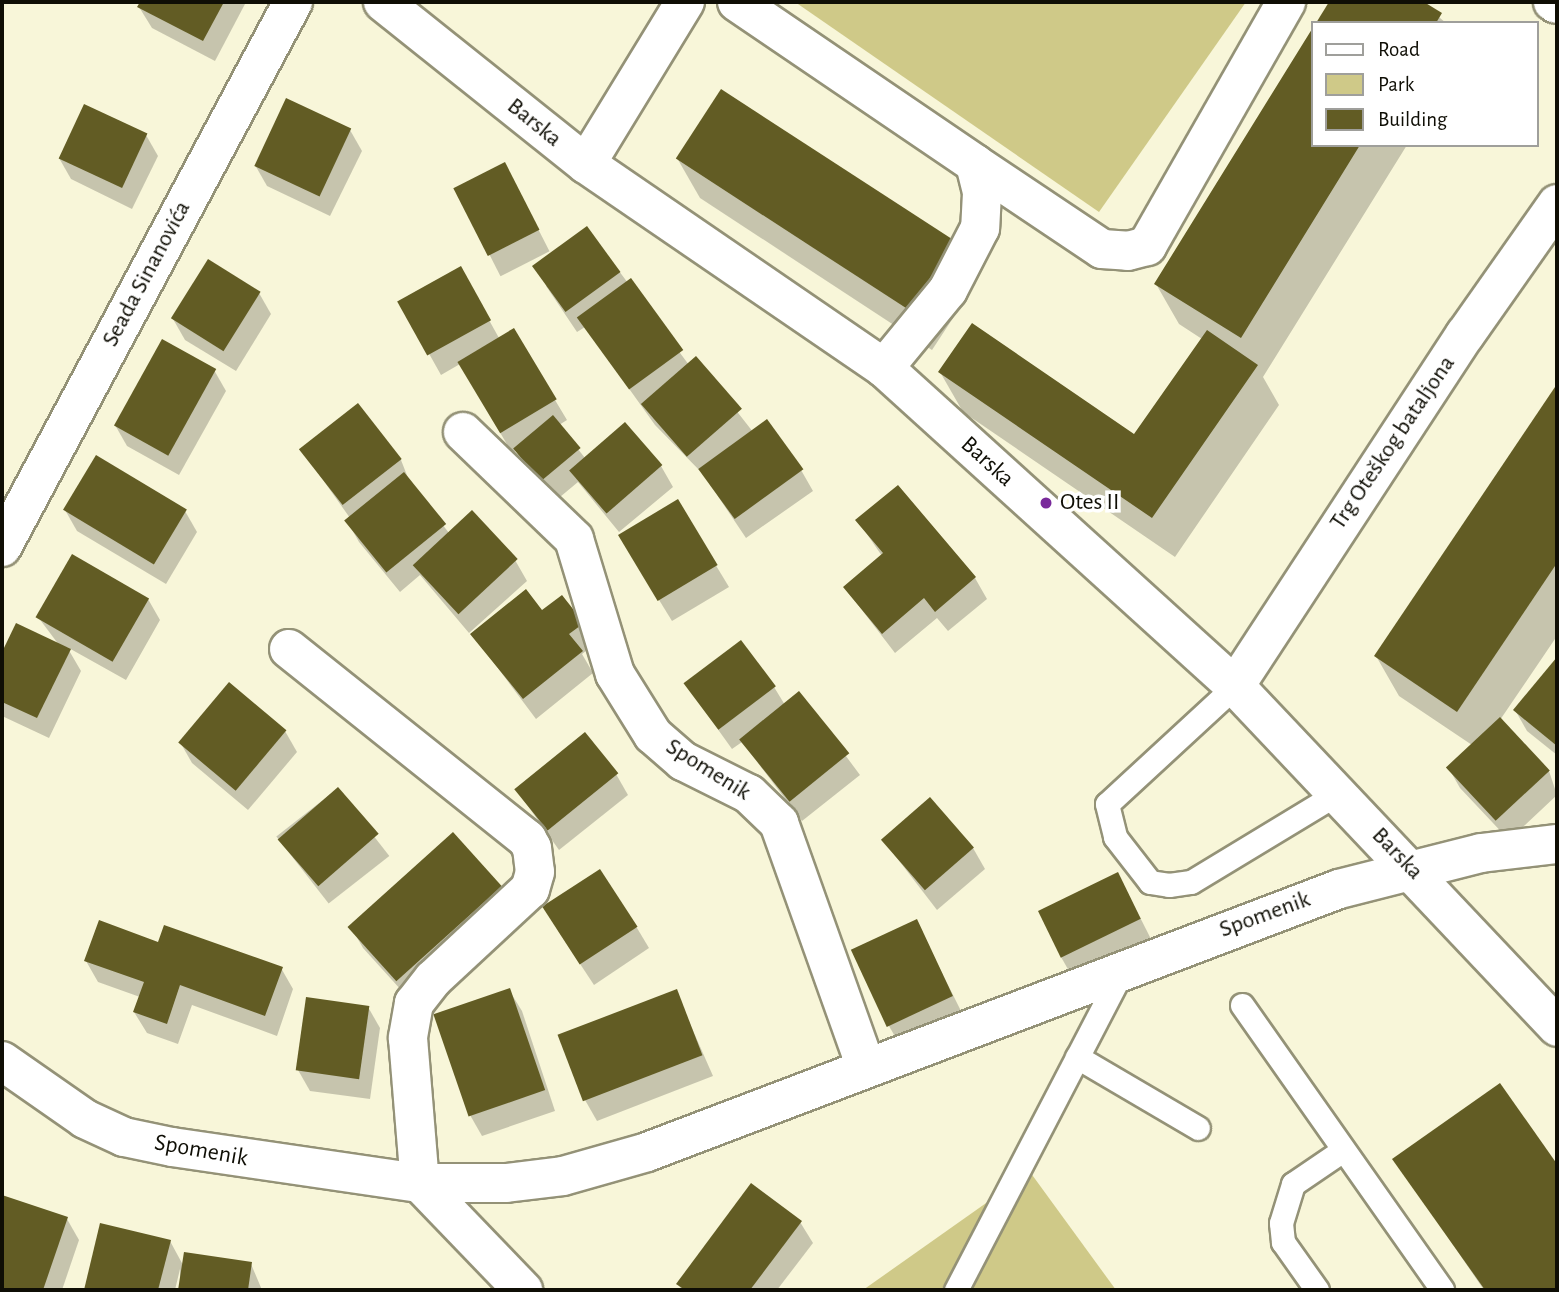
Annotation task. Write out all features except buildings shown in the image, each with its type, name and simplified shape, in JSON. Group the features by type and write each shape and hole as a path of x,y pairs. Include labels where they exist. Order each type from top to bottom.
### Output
{"street":[{"name":"Seada Sinanovića","path":"2,547 293,2"},
{"name":"Barska","path":"383,2 586,164 884,368 1235,686 1412,869 1557,1027"},
{"path":"586,164 685,2"},
{"path":"737,2 1102,249 1128,251 1147,246 1286,2"},
{"path":"884,368 948,290 980,228 982,193 975,164"},
{"name":"Trg Oteškog bataljona","path":"1235,686 1465,335 1557,204"},
{"name":"Spomenik","path":"463,432 574,539 615,674 653,735 683,761 749,794 779,823 866,1067"},
{"path":"289,649 527,839 534,856 530,889 433,979 414,1003 408,1038 421,1183 523,1290"},
{"name":"Spomenik","path":"2,1061 85,1119 124,1137 259,1162 421,1183 506,1183 605,1166 1339,888 1481,853 1557,844"}],"lane":[{"path":"1235,686 1107,804 1115,837 1150,882 1169,885 1191,881 1338,793"},
{"path":"956,1290 1123,968"},
{"path":"1242,1006 1442,1290"},
{"path":"1077,1057 1198,1128"},
{"path":"1317,1290 1283,1242 1281,1223 1293,1184 1343,1150"}],"green space":[{"path":"795,2 1246,2 1099,212"},
{"path":"1030,1172 1116,1290 863,1290"}],"place":[{"name":"Otes II","path":"1046,503"}]}
